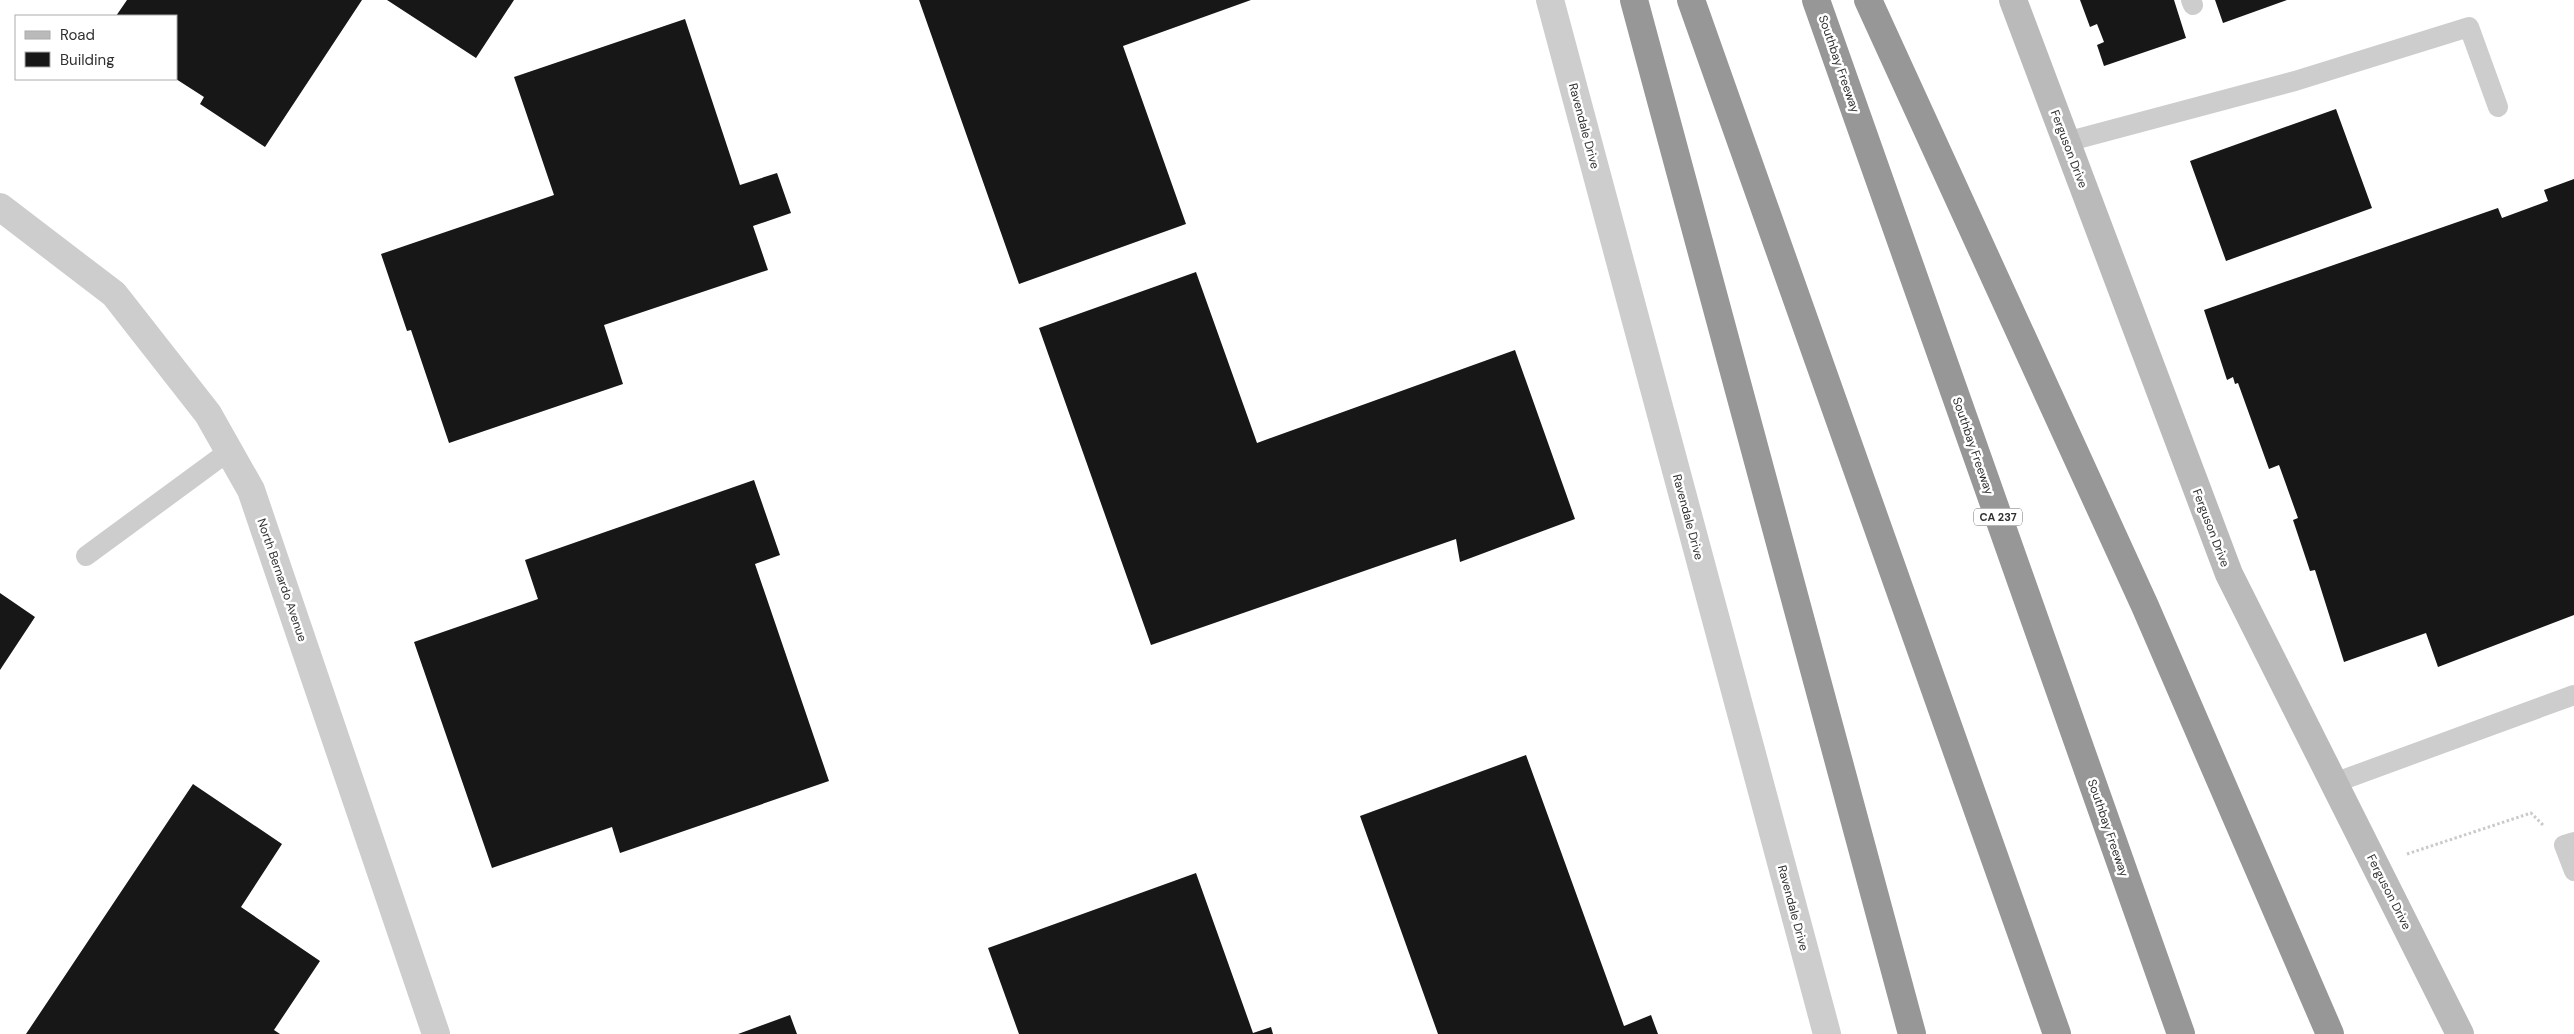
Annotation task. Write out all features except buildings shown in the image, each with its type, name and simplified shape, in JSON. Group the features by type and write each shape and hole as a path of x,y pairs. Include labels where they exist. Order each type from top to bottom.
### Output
{"highway":[{"path":"1634,0 1912,1034"},
{"path":"1691,0 2056,1034"},
{"name":"Southbay Freeway","path":"1816,0 2181,1034"},
{"path":"1868,0 2145,606 2330,1034"}],"street":[{"name":"Ravendale Drive","path":"1550,0 1827,1034"},
{"name":"Ferguson Drive","path":"2013,0 2229,574 2460,1034"},
{"name":"North Bernardo Avenue","path":"0,207 114,294 208,414 251,490 436,1034"}],"lane":[{"path":"2066,142 2294,80 2469,27 2498,107"},
{"path":"86,556 229,451"},
{"path":"2334,784 2574,695"},
{"path":"2569,843 2574,871"}],"path":[{"path":"2375,864 2531,813 2569,843"}]}
